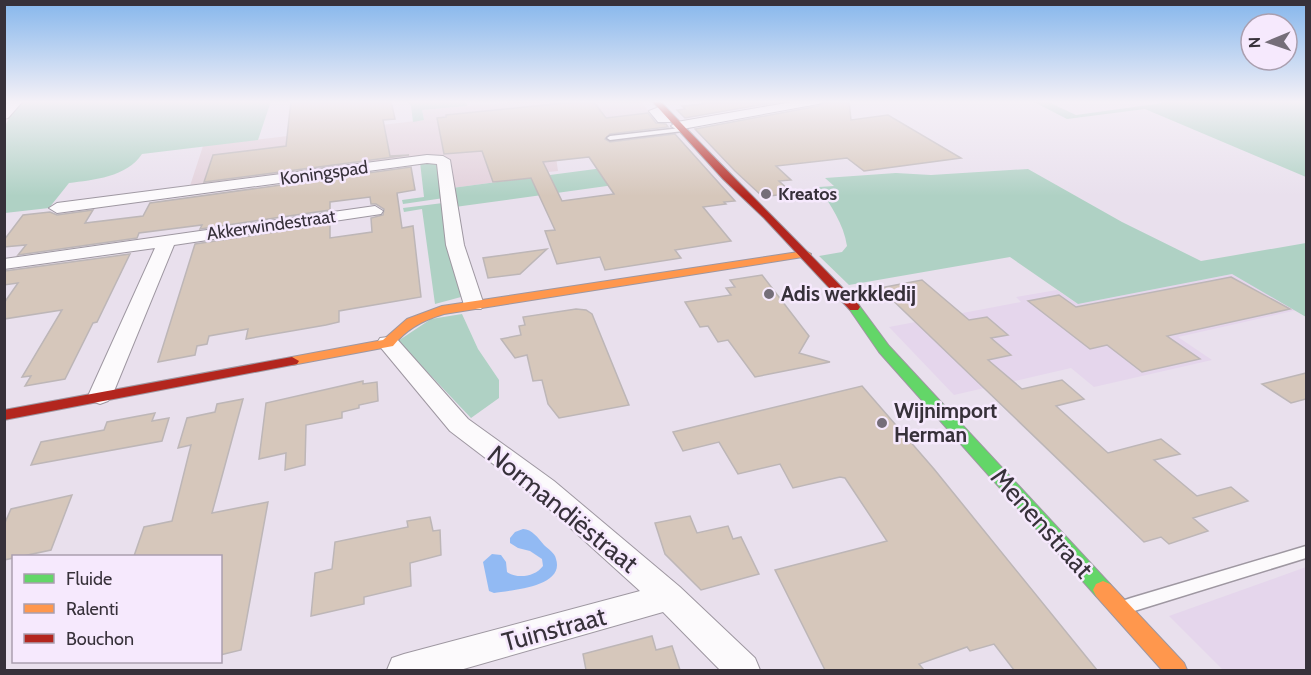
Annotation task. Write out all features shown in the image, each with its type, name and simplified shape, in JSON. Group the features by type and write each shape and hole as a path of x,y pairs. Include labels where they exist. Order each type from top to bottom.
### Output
{"main road":[{"name":"Menenstraat","path":"683,132 848,298 884,349 1176,670"},
{"name":"Menenstraat","path":"747,198 761,229 792,262"},
{"path":"4,415 388,343 395,332 430,313 792,262 805,254"},
{"name":"Menenstraat","path":"849,324 884,349"}],"street":[{"name":"Koningspad","path":"57,208 427,159 443,160 455,245 474,305"},
{"name":"Akkerwindestraat","path":"4,264 375,211"},
{"path":"100,396 167,240"},
{"name":"Normandiëstraat","path":"388,343 459,424 544,488 669,597 743,670"},
{"name":"Tuinstraat","path":"404,670 669,597"}],"lane":[{"path":"610,138 648,132"},
{"path":"1120,608 1306,552"}],"shaded area":[{"path":"318,132 547,132 554,144 558,171 519,175 520,179 452,188 443,157 189,189 203,146"},
{"path":"1232,274 1297,310 1178,337 1212,360 1094,387 1071,368 954,395 889,327 1021,302 1016,297 1057,290 1078,304"},
{"path":"1306,567 1306,670 1223,670 1169,616"}],"green space":[{"path":"5,132 260,132 258,140 142,154 128,168 109,176 69,183 49,208 5,213"},
{"path":"1201,132 1306,132 1306,177"},
{"path":"420,162 440,163 444,198 403,204 402,200 424,197"},
{"path":"603,168 614,185 455,207 452,188"},
{"path":"1028,169 1122,222 1201,261 1306,243 1306,317 1232,274 1078,304 1010,257 849,285 819,256 842,252 847,246 840,222 819,187 834,186 825,178 896,173 931,175"},
{"path":"443,203 461,297 435,304 422,209 404,212 403,208"},
{"path":"462,314 478,349 499,380 499,398 471,418 398,341 431,319"}],"water":[{"path":"523,529 532,532 553,553 557,568 552,576 535,585 494,593 489,591 483,562 492,554 501,555 506,562 507,572 516,576 531,575 543,566 542,559 510,543 510,538 515,532"}],"building":[{"path":"288,132 385,132 390,156 409,155 204,182 213,155 286,146"},
{"path":"440,132 622,132 610,134 605,139 610,142 675,134 735,201 703,207 731,241 675,250 681,258 605,270 600,257 557,264 545,231 555,230 531,178 493,182 482,151 444,154","holes":["589,157 614,194 562,201 543,162"]},
{"path":"698,132 918,132 961,158 864,171 847,158 776,166 791,180 779,181 792,193 763,197"},
{"path":"411,167 415,190 397,193 402,228 413,226 421,297 339,311 339,322 326,325 246,339 248,329 209,336 207,344 197,346 195,355 158,362 195,244 330,224 330,238 372,232 371,218 383,215 384,209 371,204 370,197 330,202 330,210 200,229 202,225 139,233 137,238 18,255 26,245 4,247 4,240 23,215 50,212 57,215 93,210 85,223 143,216 150,203"},
{"path":"547,249 520,274 488,278 483,258"},
{"path":"130,254 97,322 93,323 65,379 25,386 31,376 22,377 62,310 4,319 4,303 18,283 4,285 5,271"},
{"path":"762,275 809,336 799,353 830,362 755,377 728,340 718,342 708,326 700,327 685,302 731,295 726,288 735,287 730,280"},
{"path":"1231,277 1290,309 1167,336 1200,359 1142,372 1107,345 1090,349 1028,301 1059,295 1076,307"},
{"path":"922,280 969,320 987,317 1008,335 991,338 1011,355 988,360 1022,389 1062,380 1084,399 1056,406 1108,453 1161,439 1180,454 1154,460 1197,496 1231,487 1248,501 1193,518 1208,531 1169,544 1161,537 1144,542 880,288"},
{"path":"576,309 586,310 592,314 629,405 559,418 548,404 542,380 533,381 527,355 515,358 501,339 521,335 519,326 525,325 523,317"},
{"path":"1306,373 1306,399 1291,403 1262,384"},
{"path":"363,381 363,384 377,382 378,401 342,412 342,418 306,425 305,465 285,470 286,453 259,459 266,403"},
{"path":"862,386 934,469 1097,670 1014,670 994,644 970,651 967,647 919,664 924,670 825,670 775,570 887,541 845,478 840,477 793,488 780,464 738,474 719,442 683,451 673,432"},
{"path":"243,399 212,513 268,502 241,650 222,655 222,555 134,555 144,527 172,521 191,445 178,448 187,418 215,412 217,404"},
{"path":"155,413 152,421 169,418 162,441 31,465 41,442 104,430 107,422"},
{"path":"72,495 51,550 28,555 12,555 12,558 4,560 4,525 11,509"},
{"path":"690,516 697,533 728,526 733,539 741,537 759,574 701,590 665,554 655,523"},
{"path":"430,517 433,531 440,530 441,555 410,563 411,586 364,597 364,604 311,616 315,573 332,569 335,542 408,527 407,521"},
{"path":"652,636 656,650 672,646 680,670 586,670 583,654"}],"traffic: fast":[{"path":"854,307 884,349 1103,590"}],"traffic: slow":[{"path":"292,361 388,343 393,336 412,322 442,310 805,254"},
{"path":"1103,590 1176,670"}],"traffic: jam":[{"path":"685,132 854,307"},
{"path":"4,415 292,361"}],"place":[{"name":"Kreatos","path":"766,194"},
{"name":"Adis werkkledij","path":"769,294"},
{"name":"Wijnimport Herman","path":"882,423"}]}
